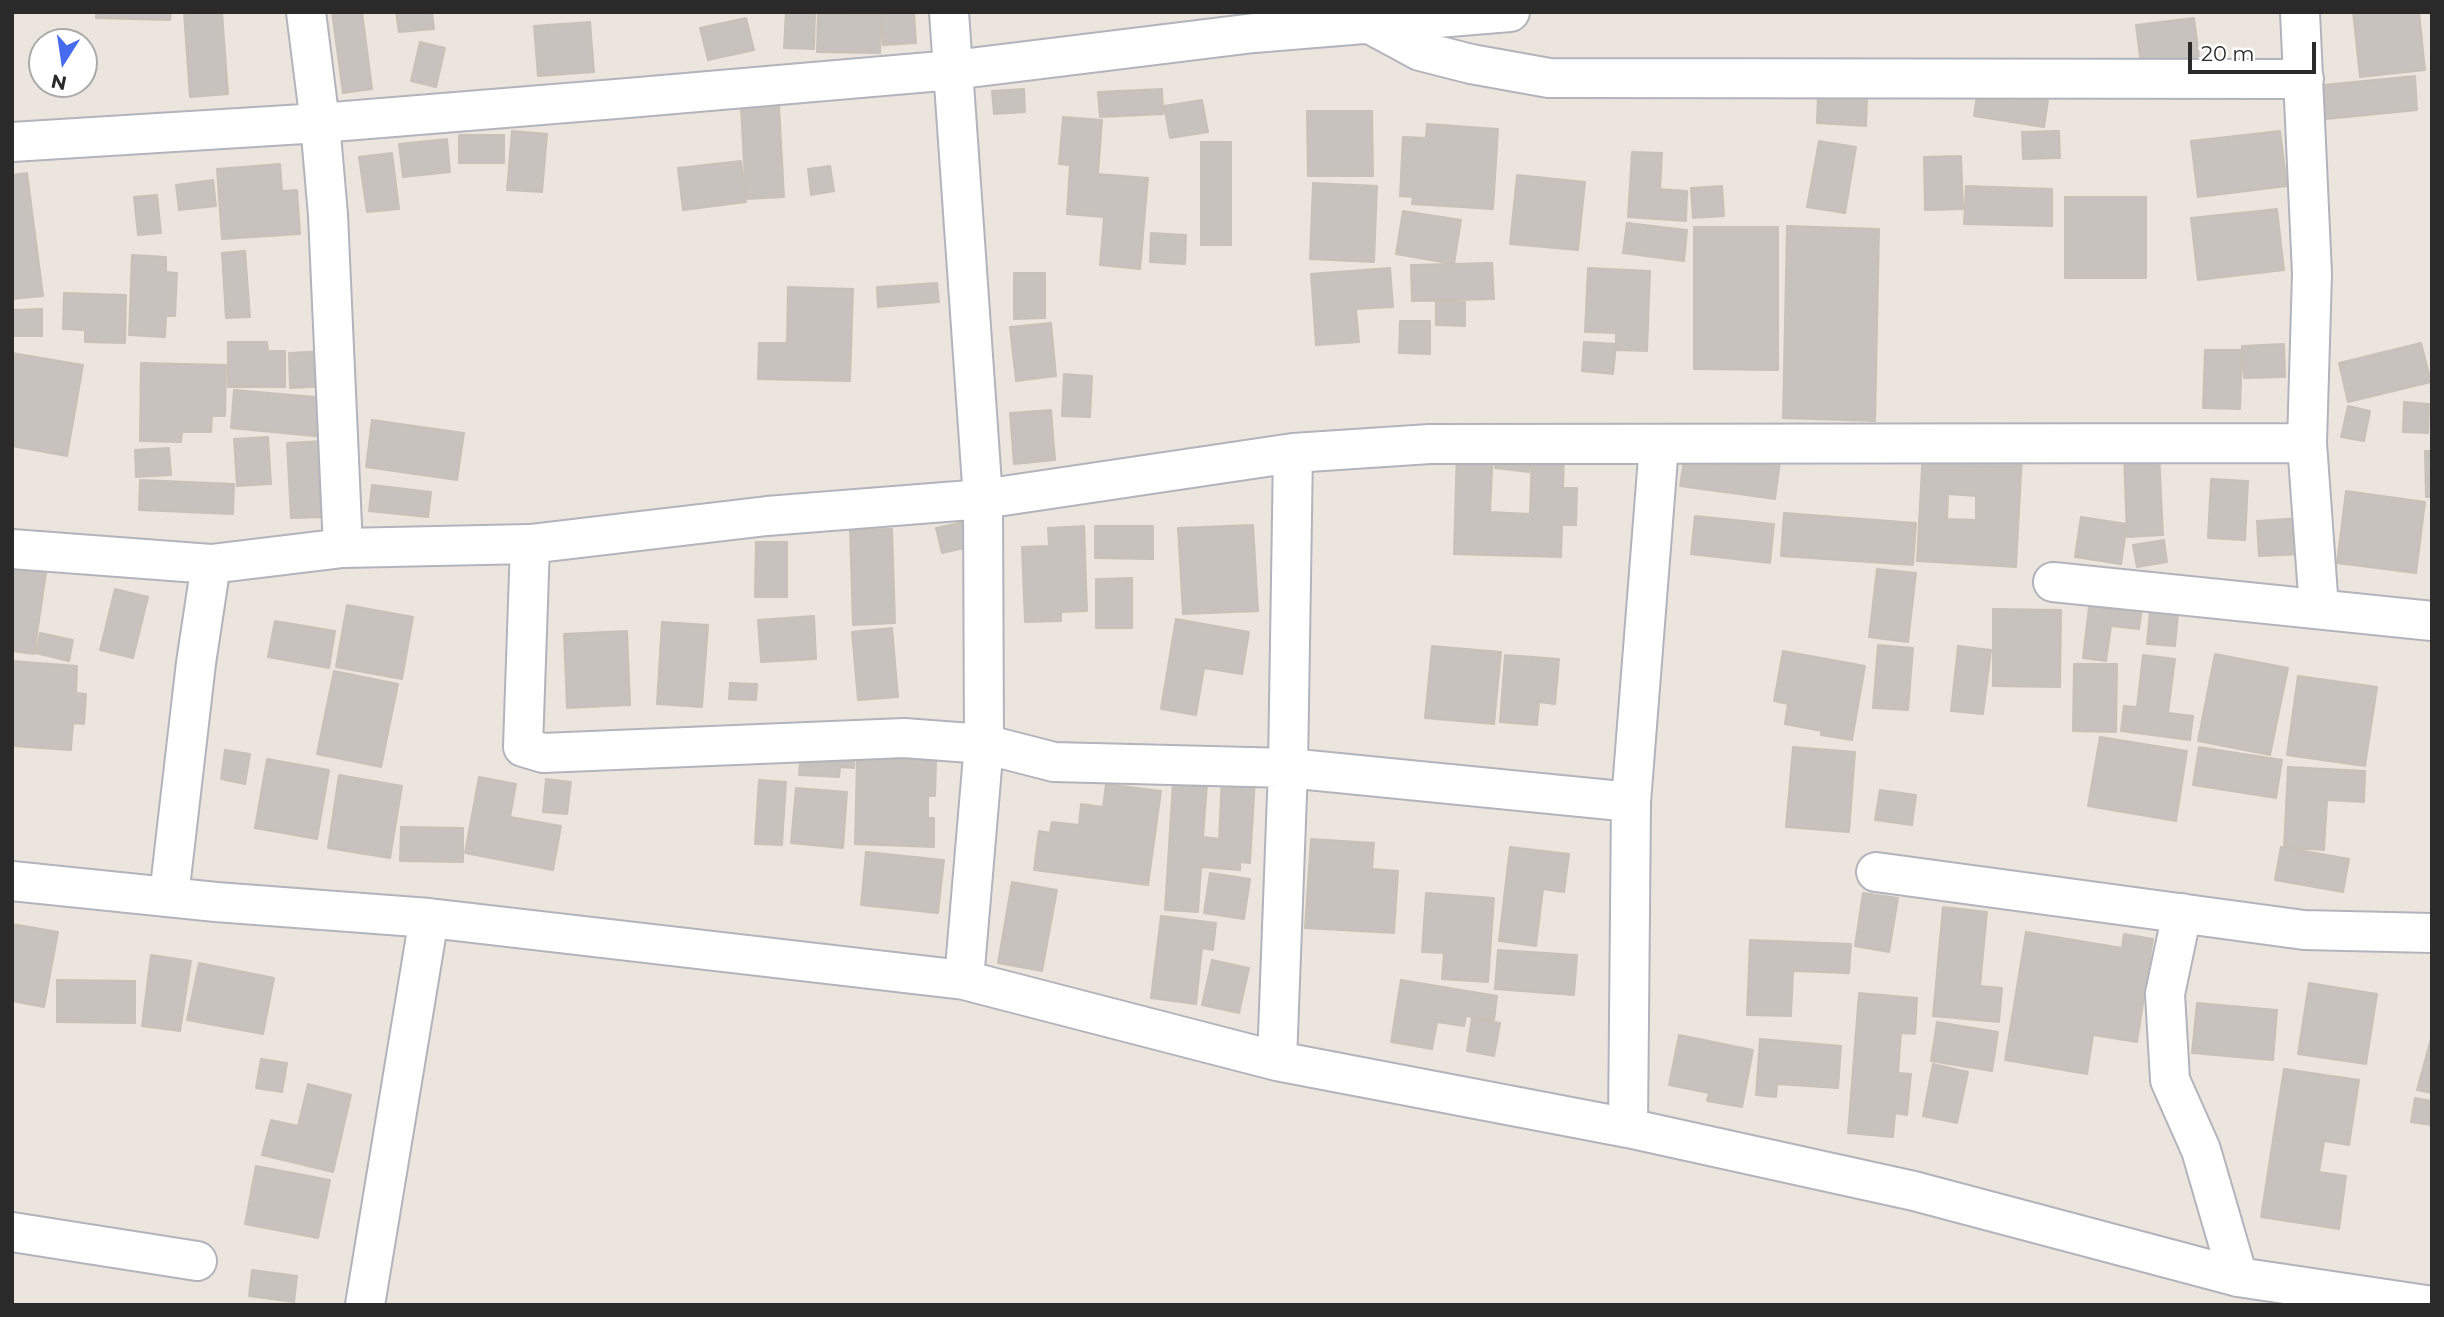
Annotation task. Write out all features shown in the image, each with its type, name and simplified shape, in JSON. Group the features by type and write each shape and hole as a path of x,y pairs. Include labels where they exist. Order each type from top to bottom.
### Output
{"street":[{"path":"306,12 328,215 343,548"},
{"path":"950,12 984,499 984,744 964,980"},
{"path":"12,142 320,123 953,70 1254,33 1510,12"},
{"path":"2300,12 2312,274 2307,443 2319,609"},
{"path":"1370,24 1420,51 1471,64 1549,78 2304,79"},
{"path":"12,549 211,564 343,548 530,544 767,516 984,499 1293,453 1430,444 2307,443"},
{"path":"1628,1128 1631,802 1659,444"},
{"path":"1277,1060 1287,768 1293,453"},
{"path":"530,544 523,747 543,753 904,738 984,744 1054,762 1287,768 1631,802"},
{"path":"169,896 196,663 211,564"},
{"path":"2053,582 2432,621"},
{"path":"1876,872 2304,930 2432,933"},
{"path":"12,881 429,918 964,980 1277,1060 1628,1128 1914,1191 2238,1277 2426,1305"},
{"path":"2182,913 2165,994 2170,1080 2201,1150 2238,1277"},
{"path":"365,1305 429,918"},
{"path":"12,1232 197,1261"}],"building":[{"path":"96,12 171,12 170,20 96,18"},
{"path":"184,12 222,12 228,94 190,97"},
{"path":"332,12 362,12 372,89 343,93"},
{"path":"396,12 432,12 434,29 399,32"},
{"path":"786,12 815,12 814,49 784,48"},
{"path":"881,12 914,12 916,43 883,45"},
{"path":"2353,12 2419,12 2425,70 2360,77"},
{"path":"818,14 881,15 880,53 817,52"},
{"path":"746,18 754,50 708,60 700,28"},
{"path":"2194,18 2199,58 2141,64 2136,25"},
{"path":"590,22 594,72 538,76 534,26"},
{"path":"420,42 445,48 436,87 411,81"},
{"path":"2415,76 2417,110 2326,119 2323,85"},
{"path":"1024,89 1025,112 994,114 992,91"},
{"path":"1162,89 1163,114 1100,117 1098,92"},
{"path":"1978,89 2048,100 2044,127 1974,116"},
{"path":"1818,95 1867,98 1866,126 1817,123"},
{"path":"1202,100 1208,132 1170,138 1164,106"},
{"path":"779,106 784,197 746,199 741,108"},
{"path":"1307,111 1372,111 1373,176 1308,176"},
{"path":"1063,117 1102,120 1098,174 1148,178 1140,269 1100,265 1104,217 1067,214 1070,165 1059,164"},
{"path":"1427,124 1498,129 1493,209 1412,204 1413,197 1400,196 1403,137 1426,138"},
{"path":"512,131 547,134 542,192 507,190"},
{"path":"2059,131 2060,158 2023,159 2022,132"},
{"path":"2280,131 2287,186 2198,197 2191,141"},
{"path":"459,135 504,135 504,163 459,163"},
{"path":"447,139 450,172 403,177 399,144"},
{"path":"1819,141 1856,147 1845,213 1807,207"},
{"path":"1201,142 1231,142 1231,245 1201,245"},
{"path":"1632,152 1662,153 1660,189 1687,191 1686,221 1628,217"},
{"path":"392,153 399,209 367,212 359,157"},
{"path":"1961,156 1963,209 1925,210 1924,157"},
{"path":"741,161 746,202 683,210 678,168"},
{"path":"280,164 282,191 297,190 300,234 222,239 217,169"},
{"path":"830,166 834,191 811,195 808,169"},
{"path":"27,173 43,296 12,299 12,175"},
{"path":"1517,175 1585,182 1578,250 1510,244"},
{"path":"213,180 216,206 179,210 176,185"},
{"path":"1313,183 1377,186 1374,262 1310,259"},
{"path":"1722,186 1724,216 1693,218 1691,188"},
{"path":"1966,186 2052,189 2052,226 1964,224"},
{"path":"157,195 161,233 138,235 134,197"},
{"path":"2065,197 2146,197 2146,278 2065,278"},
{"path":"2277,209 2284,270 2198,280 2191,218"},
{"path":"1403,211 1461,220 1454,264 1396,254"},
{"path":"1627,223 1687,230 1684,261 1623,253"},
{"path":"1787,226 1879,229 1875,421 1783,418"},
{"path":"1694,227 1778,227 1778,370 1694,369"},
{"path":"1151,233 1186,235 1185,264 1150,262"},
{"path":"245,251 250,317 226,318 222,253"},
{"path":"132,255 166,257 166,272 177,273 175,316 166,316 165,337 129,335"},
{"path":"1492,263 1494,299 1412,301 1411,265"},
{"path":"1390,268 1393,307 1356,309 1359,342 1316,345 1311,274"},
{"path":"1588,268 1650,271 1647,351 1616,350 1616,333 1585,332"},
{"path":"1014,273 1045,273 1045,318 1014,319"},
{"path":"937,283 939,302 878,307 877,287"},
{"path":"788,287 853,289 850,381 758,379 759,343 787,343"},
{"path":"64,293 126,295 125,343 85,342 85,330 63,329"},
{"path":"1436,302 1465,302 1465,326 1436,325"},
{"path":"42,309 42,336 12,336 12,310"},
{"path":"1400,321 1430,321 1430,354 1399,353"},
{"path":"1051,323 1056,376 1016,381 1010,327"},
{"path":"228,342 267,342 268,351 285,351 285,387 228,387"},
{"path":"1584,342 1616,344 1613,374 1582,371"},
{"path":"2421,343 2431,382 2348,402 2339,363"},
{"path":"2284,344 2285,377 2244,378 2242,346"},
{"path":"2205,350 2242,350 2240,409 2203,408"},
{"path":"326,351 328,386 290,388 289,353"},
{"path":"12,353 83,365 67,456 12,446"},
{"path":"141,363 226,365 225,416 212,416 211,432 182,432 181,442 140,441"},
{"path":"1064,374 1092,376 1090,417 1062,416"},
{"path":"234,390 327,398 324,437 231,428"},
{"path":"2404,402 2429,404 2428,433 2403,432"},
{"path":"2348,406 2370,411 2364,441 2341,437"},
{"path":"1051,410 1055,460 1014,464 1010,413"},
{"path":"372,420 464,433 457,480 366,467"},
{"path":"268,437 271,484 237,486 234,439"},
{"path":"325,441 329,517 291,518 287,443"},
{"path":"1497,446 1531,450 1529,472 1495,468"},
{"path":"1457,447 1493,448 1490,512 1530,514 1532,453 1564,454 1563,488 1577,488 1576,525 1562,525 1561,557 1454,554"},
{"path":"169,448 171,475 136,477 135,450"},
{"path":"1686,448 1780,462 1775,499 1680,486"},
{"path":"1923,450 2022,455 2016,567 1917,561","holes":["1948,494 1976,496 1976,520 1947,519"]},
{"path":"2425,451 2432,451 2432,497 2426,497"},
{"path":"2159,453 2163,535 2127,537 2124,454"},
{"path":"2211,479 2248,481 2245,540 2208,538"},
{"path":"140,480 234,484 233,514 139,510"},
{"path":"372,485 431,492 428,517 369,511"},
{"path":"2346,491 2425,502 2416,573 2337,563"},
{"path":"1784,513 1916,523 1913,565 1781,556"},
{"path":"1695,516 1774,524 1770,563 1691,554"},
{"path":"2081,517 2127,524 2121,564 2075,557"},
{"path":"2300,518 2302,554 2259,556 2257,521"},
{"path":"964,522 969,547 942,553 936,528"},
{"path":"1253,525 1258,611 1183,614 1178,528"},
{"path":"1084,526 1087,611 1061,612 1061,621 1025,622 1022,547 1049,546 1048,528"},
{"path":"1095,526 1153,526 1153,559 1095,558"},
{"path":"892,529 895,623 853,625 850,530"},
{"path":"2164,540 2167,562 2137,567 2133,545"},
{"path":"756,542 787,542 787,597 755,597"},
{"path":"12,562 47,566 34,654 12,651"},
{"path":"1877,569 1916,573 1908,642 1869,637"},
{"path":"1132,578 1132,628 1096,628 1096,579"},
{"path":"115,589 148,597 133,658 100,650"},
{"path":"2090,598 2142,606 2139,629 2111,626 2106,661 2083,658"},
{"path":"347,605 413,617 402,679 336,667"},
{"path":"1993,609 2061,610 2060,687 1993,686"},
{"path":"2150,611 2178,614 2175,646 2147,644"},
{"path":"814,616 816,659 761,662 758,620"},
{"path":"1176,619 1249,632 1242,674 1204,668 1196,715 1161,709"},
{"path":"275,621 335,631 329,668 268,657"},
{"path":"662,622 708,625 702,707 657,704"},
{"path":"892,628 898,697 858,700 852,632"},
{"path":"627,631 630,705 567,708 564,634"},
{"path":"40,633 73,640 69,661 36,653"},
{"path":"1878,645 1913,648 1908,710 1873,708"},
{"path":"1432,646 1501,652 1494,724 1425,718"},
{"path":"1958,646 1991,650 1983,714 1951,711"},
{"path":"1783,651 1865,666 1852,740 1821,735 1822,731 1785,724 1788,704 1774,701"},
{"path":"2215,654 2288,668 2270,755 2198,741"},
{"path":"1505,655 1559,659 1555,704 1539,702 1537,725 1500,722"},
{"path":"2143,655 2175,659 2168,713 2193,716 2190,740 2121,731 2124,706 2137,707"},
{"path":"12,661 77,666 76,693 86,694 84,724 73,723 71,750 12,746"},
{"path":"2074,664 2117,664 2116,732 2073,731"},
{"path":"334,671 398,684 381,767 317,754"},
{"path":"2298,676 2377,687 2365,766 2287,755"},
{"path":"730,683 757,684 756,700 729,699"},
{"path":"2100,737 2187,751 2176,821 2088,806"},
{"path":"801,747 855,751 854,768 840,767 839,777 799,775"},
{"path":"1793,747 1855,752 1849,832 1786,827"},
{"path":"2199,747 2282,760 2276,798 2193,785"},
{"path":"225,750 250,754 245,784 221,779"},
{"path":"857,758 936,761 935,796 928,796 928,818 934,818 934,847 855,844"},
{"path":"267,759 329,770 317,839 255,828"},
{"path":"2288,767 2365,771 2364,802 2327,800 2324,850 2284,847"},
{"path":"339,775 402,786 390,858 328,848"},
{"path":"479,777 516,784 510,817 561,826 553,870 465,853"},
{"path":"1222,777 1255,779 1250,863 1240,862 1240,870 1201,867 1198,912 1165,910 1173,782 1207,784 1203,837 1219,839"},
{"path":"546,779 571,782 567,814 543,812"},
{"path":"759,780 786,782 782,845 755,844"},
{"path":"1106,784 1161,791 1148,885 1034,870 1039,831 1050,833 1052,822 1079,825 1081,804 1103,807"},
{"path":"796,788 847,792 843,848 791,843"},
{"path":"1880,790 1916,795 1912,825 1875,820"},
{"path":"401,827 463,828 463,862 400,861"},
{"path":"1311,839 1374,843 1372,869 1398,871 1394,933 1305,928"},
{"path":"1510,847 1569,854 1564,892 1543,889 1536,946 1499,941"},
{"path":"2281,847 2349,859 2343,892 2275,880"},
{"path":"866,852 944,860 938,913 861,905"},
{"path":"1210,873 1250,879 1244,919 1204,913"},
{"path":"1012,882 1057,890 1042,971 998,963"},
{"path":"1426,893 1494,898 1488,982 1442,979 1444,953 1422,952"},
{"path":"1863,893 1898,898 1889,952 1855,946"},
{"path":"1943,907 1987,912 1980,986 2002,988 1999,1022 1933,1016"},
{"path":"1161,916 1216,923 1213,950 1202,948 1196,1004 1151,998"},
{"path":"12,924 58,932 44,1007 12,1001"},
{"path":"2026,932 2122,948 2124,934 2153,939 2137,1042 2093,1035 2087,1074 2005,1060"},
{"path":"1750,940 1851,944 1849,973 1793,971 1791,1016 1747,1015"},
{"path":"1498,950 1577,955 1574,995 1495,989"},
{"path":"151,955 191,961 180,1031 142,1026"},
{"path":"1212,960 1249,968 1239,1013 1202,1005"},
{"path":"199,963 274,978 263,1034 187,1020"},
{"path":"57,980 135,981 135,1023 57,1022"},
{"path":"1401,980 1497,996 1494,1020 1466,1016 1464,1026 1437,1022 1432,1049 1391,1042"},
{"path":"2309,983 2377,994 2366,1064 2298,1054"},
{"path":"1859,993 1917,998 1915,1034 1901,1033 1898,1073 1911,1074 1907,1115 1895,1113 1893,1137 1848,1133"},
{"path":"2197,1003 2277,1010 2273,1060 2192,1053"},
{"path":"1472,1018 1500,1023 1494,1056 1467,1051"},
{"path":"1937,1022 1998,1032 1992,1071 1931,1061"},
{"path":"1679,1035 1753,1050 1742,1107 1707,1101 1709,1093 1669,1085"},
{"path":"2432,1035 2432,1093 2417,1090"},
{"path":"1760,1039 1841,1046 1838,1088 1777,1084 1776,1097 1756,1095"},
{"path":"261,1059 287,1063 282,1092 256,1088"},
{"path":"1933,1064 1968,1072 1957,1123 1923,1116"},
{"path":"2284,1069 2359,1080 2349,1145 2324,1141 2319,1172 2346,1176 2339,1229 2261,1217"},
{"path":"308,1084 351,1095 333,1172 262,1155 271,1120 298,1126"},
{"path":"2415,1098 2432,1101 2432,1125 2411,1122"},
{"path":"256,1166 330,1180 318,1238 245,1224"},
{"path":"252,1270 297,1276 294,1302 249,1296"}]}
